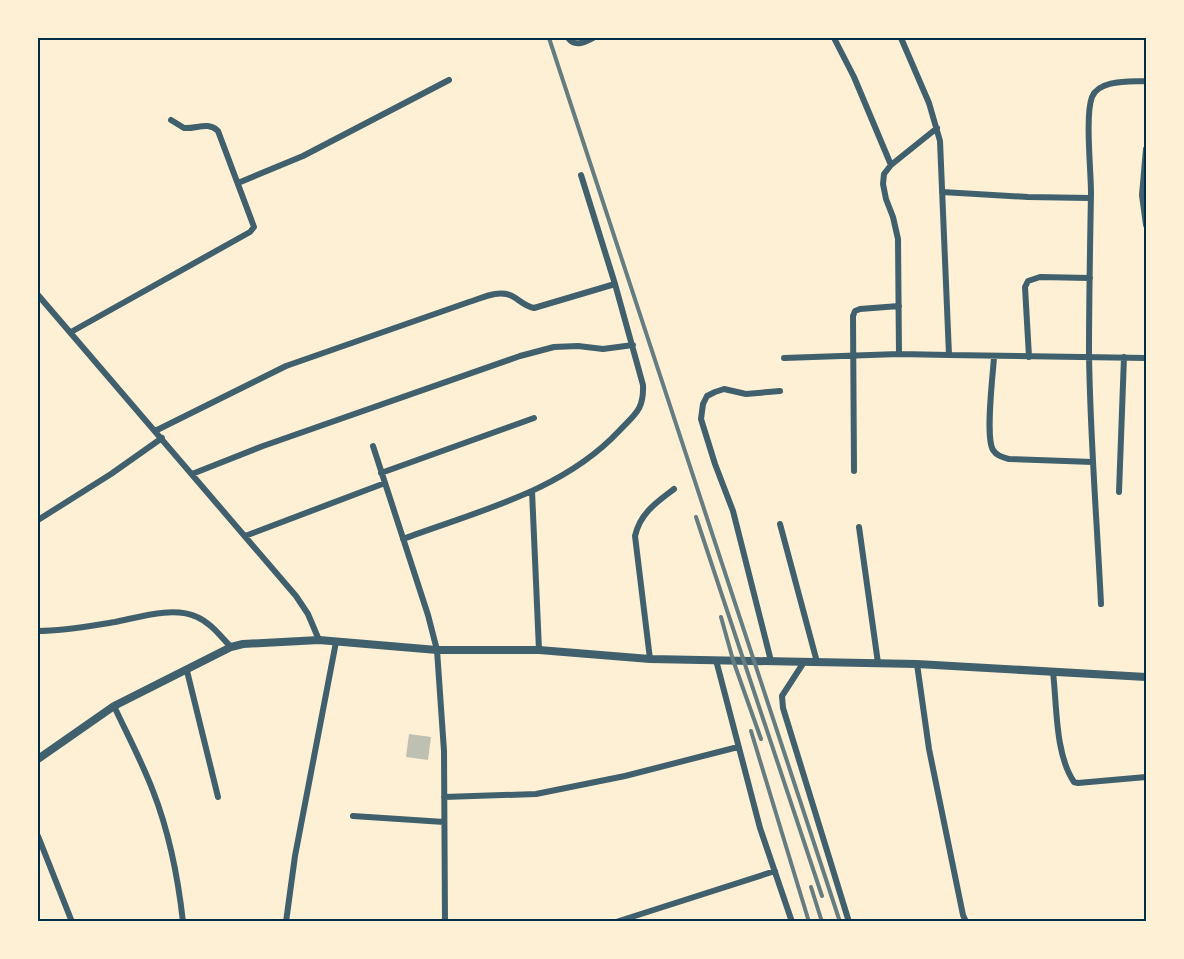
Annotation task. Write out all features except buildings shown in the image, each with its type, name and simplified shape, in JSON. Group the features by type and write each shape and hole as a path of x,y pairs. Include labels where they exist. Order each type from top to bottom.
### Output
{"street":[{"path":"568,38 578,44 593,38"},
{"path":"834,38 854,77 891,165"},
{"path":"901,38 929,102 940,141 949,355"},
{"path":"238,183 303,156 449,80"},
{"path":"1101,604 1089,356 1089,120 1092,97 1105,86 1146,81"},
{"path":"71,332 250,232 254,227 218,131 213,126 206,125 184,128 171,120"},
{"path":"899,354 898,239 883,184 884,174 891,165 937,128"},
{"path":"1146,149 1142,195 1146,225"},
{"path":"403,538 532,491 559,478 585,462 609,441 639,409 644,399 643,385 633,345 581,176"},
{"path":"942,192 1090,198"},
{"path":"1029,357 1025,287 1028,281 1040,277 1090,278"},
{"path":"155,431 286,366 469,302 506,293 525,306 534,308 615,284"},
{"path":"38,295 296,596 308,614 319,640"},
{"path":"855,471 853,316 855,311 860,309 898,306"},
{"path":"192,474 262,446 520,356 554,348 579,346 603,349 633,345"},
{"path":"784,358 899,354 1146,358"},
{"path":"994,357 990,431 992,448 999,457 1093,462"},
{"path":"1119,492 1124,357"},
{"path":"771,661 733,511 701,419 703,404 707,396 715,392 724,389 746,394 780,391"},
{"path":"381,473 534,418"},
{"path":"38,520 111,474 162,438"},
{"path":"373,446 437,650 444,751 445,921"},
{"path":"245,536 385,483"},
{"path":"650,659 635,536 637,527 646,512 674,489"},
{"path":"532,491 539,650"},
{"path":"780,524 817,662"},
{"path":"859,527 878,663"},
{"path":"38,631 85,627 169,612 195,616 206,622 231,647"},
{"path":"38,759 114,706 231,647 243,644 319,640 437,650 539,650 650,659 917,664 1146,677"},
{"path":"286,921 336,642"},
{"path":"716,660 760,828 792,921"},
{"path":"804,662 782,696 783,708 849,921"},
{"path":"917,664 929,749 966,921"},
{"path":"187,671 218,796"},
{"path":"1053,672 1062,752 1065,767 1074,782 1146,777"},
{"path":"114,706 153,790 166,828 180,892 183,921"},
{"path":"444,797 536,794 625,776 738,747"},
{"path":"353,816 444,822"},
{"path":"38,836 72,921"},
{"path":"616,921 775,871"}],"railway":[{"path":"549,38 840,922"},
{"path":"696,517 822,896"},
{"path":"721,617 733,660 761,739"},
{"path":"751,731 809,922"},
{"path":"811,887 822,922"}]}
